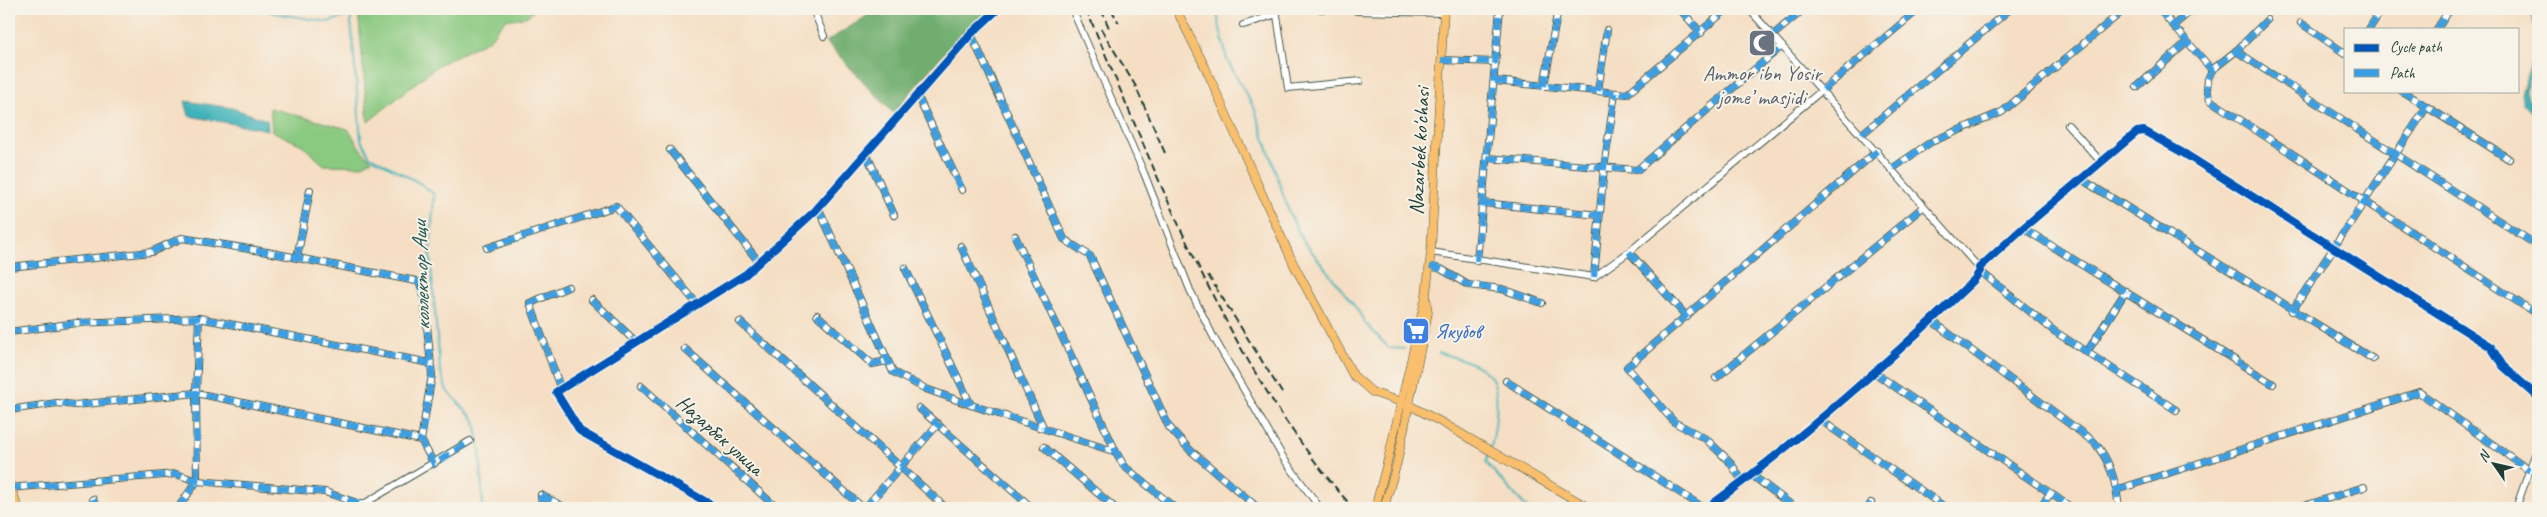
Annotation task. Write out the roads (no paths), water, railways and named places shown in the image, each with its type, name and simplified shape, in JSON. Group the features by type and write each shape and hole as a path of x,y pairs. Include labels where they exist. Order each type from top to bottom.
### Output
{"main road":[{"path":"1176,9 1209,76 1294,265 1343,362 1363,386 1372,392 1406,405 1498,454 1589,508"},
{"name":"Nazarbek ko'chasi","path":"1384,508 1428,313 1426,295 1431,252 1444,11"},
{"name":"Nazarbek ko'chasi","path":"1375,508 1406,405"},
{"path":"9,486 18,508"}],"street":[{"path":"813,9 824,36"},
{"path":"717,508 580,431 556,392 746,274 818,208 970,34 998,9"},
{"path":"1072,9 1144,173 1190,290 1214,338 1284,459 1320,508"},
{"path":"1354,9 1356,11 1444,11"},
{"path":"1477,261 1488,158 1500,9"},
{"path":"1544,86 1558,9"},
{"path":"1680,9 1701,33"},
{"path":"1495,80 1627,94 1727,9"},
{"path":"1749,9 1824,90 1893,168 1923,207 1980,270 2054,331 2176,410"},
{"path":"1773,35 1804,9"},
{"path":"1431,252 1477,261 1594,278 1629,252 1824,90 1918,9"},
{"path":"1893,168 1931,142 2002,112 2126,9"},
{"path":"2159,9 2212,70"},
{"path":"2174,25 2193,9"},
{"path":"2371,28 2382,9"},
{"path":"2438,28 2450,9"},
{"path":"1862,134 2008,10"},
{"path":"1243,25 1276,11 1288,88 1360,81"},
{"path":"2267,20 2236,51 2212,70 2208,79 2207,90 2210,100 2538,315"},
{"path":"2301,23 2344,53"},
{"path":"1598,91 1607,30"},
{"path":"970,34 1064,240 1090,256 1169,428 1190,450 1258,508"},
{"path":"2138,86 2187,42"},
{"path":"1488,158 1637,170 1782,46"},
{"path":"2236,51 2538,246"},
{"path":"1441,60 1496,62"},
{"path":"2403,92 2509,159"},
{"path":"1594,278 1604,168 1615,93"},
{"path":"917,95 962,190"},
{"path":"2292,311 2426,108"},
{"path":"2068,126 2102,163"},
{"path":"1506,381 1705,508 1752,475 1875,373 1974,280 1980,270 2023,228 2137,132 2149,132 2492,347 2503,366 2538,397"},
{"path":"670,150 759,262"},
{"path":"1743,482 1730,462 1706,439 1674,422 1627,367 1877,151"},
{"path":"866,152 894,215"},
{"path":"2081,179 2292,311 2373,359"},
{"path":"297,258 310,190"},
{"path":"1483,203 1599,215"},
{"path":"487,248 616,206 697,304"},
{"path":"1716,378 1923,207"},
{"path":"818,208 893,372 926,389 971,406 1043,427 1116,452"},
{"path":"2023,228 2273,384"},
{"path":"1015,236 1124,466 1175,508"},
{"path":"9,267 151,252 182,238 297,258 420,284 424,297 432,375 421,440 434,464"},
{"path":"961,246 1043,427"},
{"path":"1629,252 1686,317"},
{"path":"1430,266 1441,269 1468,285 1502,289 1542,304"},
{"path":"905,268 971,406"},
{"path":"561,390 530,303 568,287"},
{"path":"2087,352 2126,291"},
{"path":"592,300 636,342"},
{"path":"817,315 872,364 887,361"},
{"path":"9,332 77,323 199,318 430,363"},
{"path":"178,508 197,481 196,393 199,318"},
{"path":"1932,320 2094,442 2104,454 2116,490 2119,508"},
{"path":"740,322 946,508"},
{"path":"685,349 864,508 938,424"},
{"path":"1875,373 2072,508"},
{"name":"Назарбек улица","path":"640,386 777,508"},
{"path":"2116,490 2419,392 2530,471"},
{"path":"9,410 57,403 75,404 196,393 421,440"},
{"path":"919,408 1032,508"},
{"path":"1819,419 1946,508"},
{"path":"9,486 176,474 197,481 325,492 360,507 470,441"},
{"path":"2516,508 2538,446"},
{"path":"1044,447 1115,508"},
{"path":"1752,475 1795,508"},
{"path":"2298,508 2364,487"},
{"path":"2039,508 2050,494"},
{"path":"542,508 541,495 566,508"},
{"path":"93,499 96,508"}],"water":[{"path":"2529,9 2533,9 2538,28 2538,56 2525,91 2527,99 2538,112 2538,120 2523,103 2521,94 2536,46 2535,27"},
{"path":"185,101 232,108 267,120 268,130 189,116"}],"waterway":[{"path":"261,9 328,22 351,15"},
{"name":"коллектор Ащи","path":"350,9 361,140 370,156 421,184 434,194 430,255 440,370 447,391 475,420 480,451 483,508"},
{"path":"1216,9 1227,60 1255,110 1289,212 1302,239 1357,309 1365,323 1389,348 1404,349"},
{"path":"1439,353 1459,358 1478,366 1493,381 1496,410 1491,447"},
{"path":"1489,452 1486,463 1527,508"}],"railway":[{"path":"1086,9 1170,205 1232,333 1268,394 1308,452 1353,508"},
{"path":"1101,9 1109,28"},
{"path":"1111,9 1119,23"},
{"path":"1101,29 1135,85 1165,153"},
{"path":"1208,275 1282,393"}],"place":[{"name":"Ammor ibn Yosir jome’ masjidi","path":"1762,43"},
{"name":"Якубов","path":"1416,331"}]}
